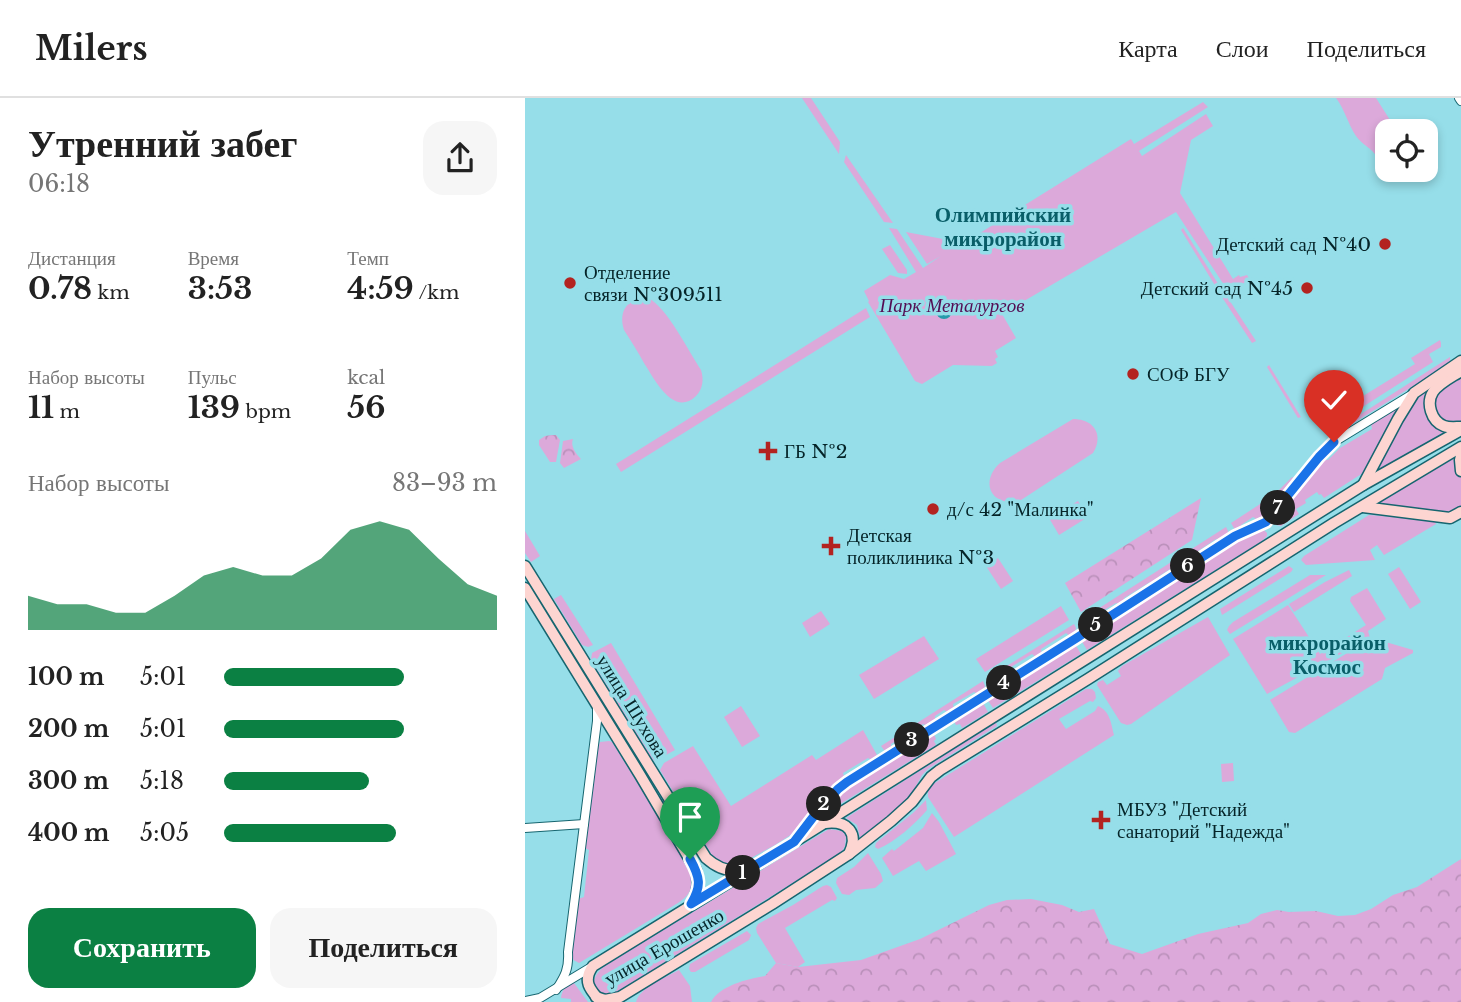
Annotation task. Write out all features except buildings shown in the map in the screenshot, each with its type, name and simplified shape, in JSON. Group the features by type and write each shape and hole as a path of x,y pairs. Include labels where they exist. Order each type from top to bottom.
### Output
{"main road":[{"path":"1461,361 1414,393 1359,488 1363,507 1450,518 1461,512"},
{"path":"1461,371 1435,390 1429,407 1436,421 1442,426 1461,428"},
{"name":"улица Ерошенко","path":"1461,428 1359,488 593,966 588,973 587,982 596,996 605,1000 613,1000 640,985 849,854 912,802 940,770 1461,447"},
{"path":"1461,456 1461,471"},
{"name":"улица Шухова","path":"525,566 706,858 713,865 724,869 739,871 751,868"},
{"name":"улица Шухова","path":"525,589 696,870 699,882 697,894 691,904"},
{"path":"823,824 842,823 849,828 853,841 849,854"},
{"path":"631,1002 633,992 640,985"}],"street":[{"name":"улица Ерошенко","path":"794,842 817,812 847,782 1235,536 1266,522 1327,449 1414,393"},
{"path":"556,990 566,974 569,962 597,706"},
{"path":"525,828 584,824"},
{"name":"улица Ерошенко","path":"569,962 579,968 593,966"},
{"path":"569,962 577,976 596,996"},
{"name":"улица Ерошенко","path":"525,1001 540,999 593,966"}],"green space":[{"path":"802,98 811,98 840,142 839,154"},
{"path":"1336,98 1376,98 1389,119 1375,119 1375,155 1358,139"},
{"name":"Парк Металургов","path":"1203,102 1208,107 1139,151 1142,156 1206,114 1213,126 1191,140 1180,193 1233,279 1239,275 1247,275 1250,280 1228,291 1176,212 1002,314 1016,338 995,351 997,363 992,366 953,365 922,384 915,381 864,291 890,275 904,279 916,272 889,228 897,229 923,268 941,256 927,264 906,232 964,243 1131,139 1134,144"},
{"path":"846,155 893,223 884,222 844,162"},
{"path":"1183,228 1222,290 1219,292 1181,230"},
{"path":"890,245 907,274 898,273 882,249"},
{"path":"1224,292 1256,341 1252,343 1220,294"},
{"path":"648,298 670,320 701,370 703,380 700,390 688,402 672,399 665,393 624,330 622,317 626,307 635,300"},
{"path":"866,308 870,317 621,472 616,464"},
{"path":"1440,340 1441,347 1429,354 1433,362 1328,429 1316,409 1322,407 1329,417 1415,364 1411,358"},
{"path":"1450,357 1447,365 1339,432 1333,432"},
{"path":"1269,365 1301,417 1298,418 1267,367"},
{"path":"1461,374 1461,422 1447,424 1434,413 1435,394"},
{"path":"1430,386 1426,408 1429,419 1433,424 1448,430 1380,469 1378,463 1401,422 1415,401"},
{"path":"1399,406 1366,471 1324,498 1317,492 1296,509 1299,514 1281,526 1276,525 1322,459 1328,460 1340,448 1372,429 1371,423"},
{"path":"1073,419 1087,422 1095,429 1097,440 1093,453 1021,500 1011,502 996,498 990,486 990,478 1000,463"},
{"path":"556,435 560,440 556,462 550,462 539,445 539,440 545,436"},
{"path":"573,439 575,452 581,459 564,468 560,463 563,441"},
{"path":"1457,455 1461,476 1461,508 1451,513 1380,505 1382,501"},
{"path":"1292,477 1295,479 1282,498 1275,498 1262,512 1264,516 1259,521 1253,517 1241,525 1242,531 1235,530 1231,523 1274,495"},
{"path":"1201,498 1192,540 1081,612 1065,583"},
{"path":"1078,501 1088,517 1059,535 1049,518"},
{"path":"1369,515 1434,520 1436,524 1384,555 1377,545 1370,550 1375,560 1306,565 1301,560 1304,556"},
{"path":"1226,527 1227,537 1222,541 1216,539 1192,555 1193,561 1183,561 1159,576 1159,582 1154,585 1150,582 1124,598 1125,603 1121,606 1116,603 1091,618 1091,625 1085,626 1079,621"},
{"path":"1259,529 1267,533 1261,542 1087,650 1081,640"},
{"path":"525,531 540,556 531,562 525,553"},
{"path":"998,558 1013,581 1001,589 986,566"},
{"path":"1289,566 1293,569 1291,572 1222,615 1220,609"},
{"path":"1399,567 1421,602 1410,609 1388,574"},
{"path":"1349,570 1352,576 1294,612 1289,604"},
{"path":"1310,575 1326,575 1230,634 1227,630 1233,622"},
{"path":"1367,588 1386,619 1368,631 1370,638 1267,694 1233,639 1288,605 1320,654 1366,625 1350,601 1351,597"},
{"path":"561,595 593,645 582,645 554,599"},
{"path":"1061,606 1069,620 985,672 976,659"},
{"path":"821,611 830,624 810,637 802,623"},
{"path":"1208,617 1230,655 1131,724 1121,723 1097,685 1098,682 1103,680 1107,685 1121,676 1118,671 1122,666"},
{"path":"1074,624 1076,628 1071,637 1066,633 1041,649 1042,655 1037,658 1032,654 998,675 999,683 993,683 989,677"},
{"path":"924,636 939,659 874,699 859,675"},
{"path":"1372,638 1413,650 1413,653 1385,668 1382,679 1295,733 1289,732 1270,700"},
{"path":"611,643 675,750 655,761 591,660 592,653"},
{"path":"1075,644 1081,654 993,708 987,699"},
{"path":"983,681 983,692 974,692 953,704 954,710 949,713 944,710 935,716 935,722 927,726 923,724 891,744 891,749 887,752 881,746"},
{"path":"1086,689 1095,692 1096,698 1093,702 1090,701 1059,719 1066,729 1095,711 1098,706 1108,714 1114,735 954,837 928,797 930,786"},
{"path":"982,701 988,712 962,728 960,724 956,725 953,719"},
{"path":"741,706 760,736 742,747 724,717"},
{"path":"996,722 997,726 928,769 909,799 860,838 857,825 846,818"},
{"path":"863,730 877,755 873,761 868,758 843,773 845,779 829,791 795,832 738,865 725,864 713,857 660,770 664,763 693,746 731,806 812,755 816,760"},
{"path":"933,732 936,745 816,819 844,787"},
{"path":"609,741 684,857 693,882 689,893 678,903 579,963 573,958 572,943 578,899 584,897 589,850 585,848 598,748 600,742"},
{"path":"1233,763 1234,781 1222,782 1221,764"},
{"path":"926,800 927,810 911,827 885,846 878,849 875,847 876,843"},
{"path":"932,813 956,854 926,871 919,861 893,876 882,858 923,828"},
{"path":"829,829 842,831 846,836 841,853 618,991 603,994 595,988 595,977 606,965"},
{"path":"868,853 883,881 875,888 856,890 849,895 842,894 836,883 837,878 854,867"},
{"path":"1461,859 1461,1002 711,1002 728,987 765,976 776,963 798,967 861,960 920,939 989,905 1007,900 1031,899 1062,905 1079,912 1094,909 1110,944 1142,954 1198,934 1248,923 1261,914 1277,910 1355,915 1371,909 1393,895 1417,887"},
{"path":"827,885 837,898 835,901 832,900 785,928 805,962 798,967 776,963 757,933 758,924"},
{"path":"747,931 751,935 749,940 691,972 690,964"},
{"path":"679,970 690,986 692,1002 636,1002 648,987"},
{"path":"574,983 588,1002 571,1002 571,999 561,998 565,988"}],"water":[{"path":"941,303 947,303 952,311 950,317 941,319 936,314 936,308"}],"place":[{"name":"Детский сад №40","path":"1385,244"},
{"name":"Отделение связи №309511","path":"570,283"},
{"name":"Детский сад №45","path":"1307,288"},
{"name":"СОФ БГУ","path":"1133,374"},
{"name":"ГБ №2","path":"768,451"},
{"name":"д/с 42 \"Малинка\"","path":"933,509"},
{"name":"Детская поликлиника №3","path":"831,546"},
{"name":"МБУЗ \"Детский санаторий \"Надежда\"","path":"1101,820"}],"district":[{"name":"Олимпийский микрорайон","path":"1003,227"},
{"name":"микрорайон Космос","path":"1327,655"}],"route":[{"path":"690,859 699,882 697,894 691,904 794,842 838,789 883,758 1235,536 1266,522 1334,442"}]}
